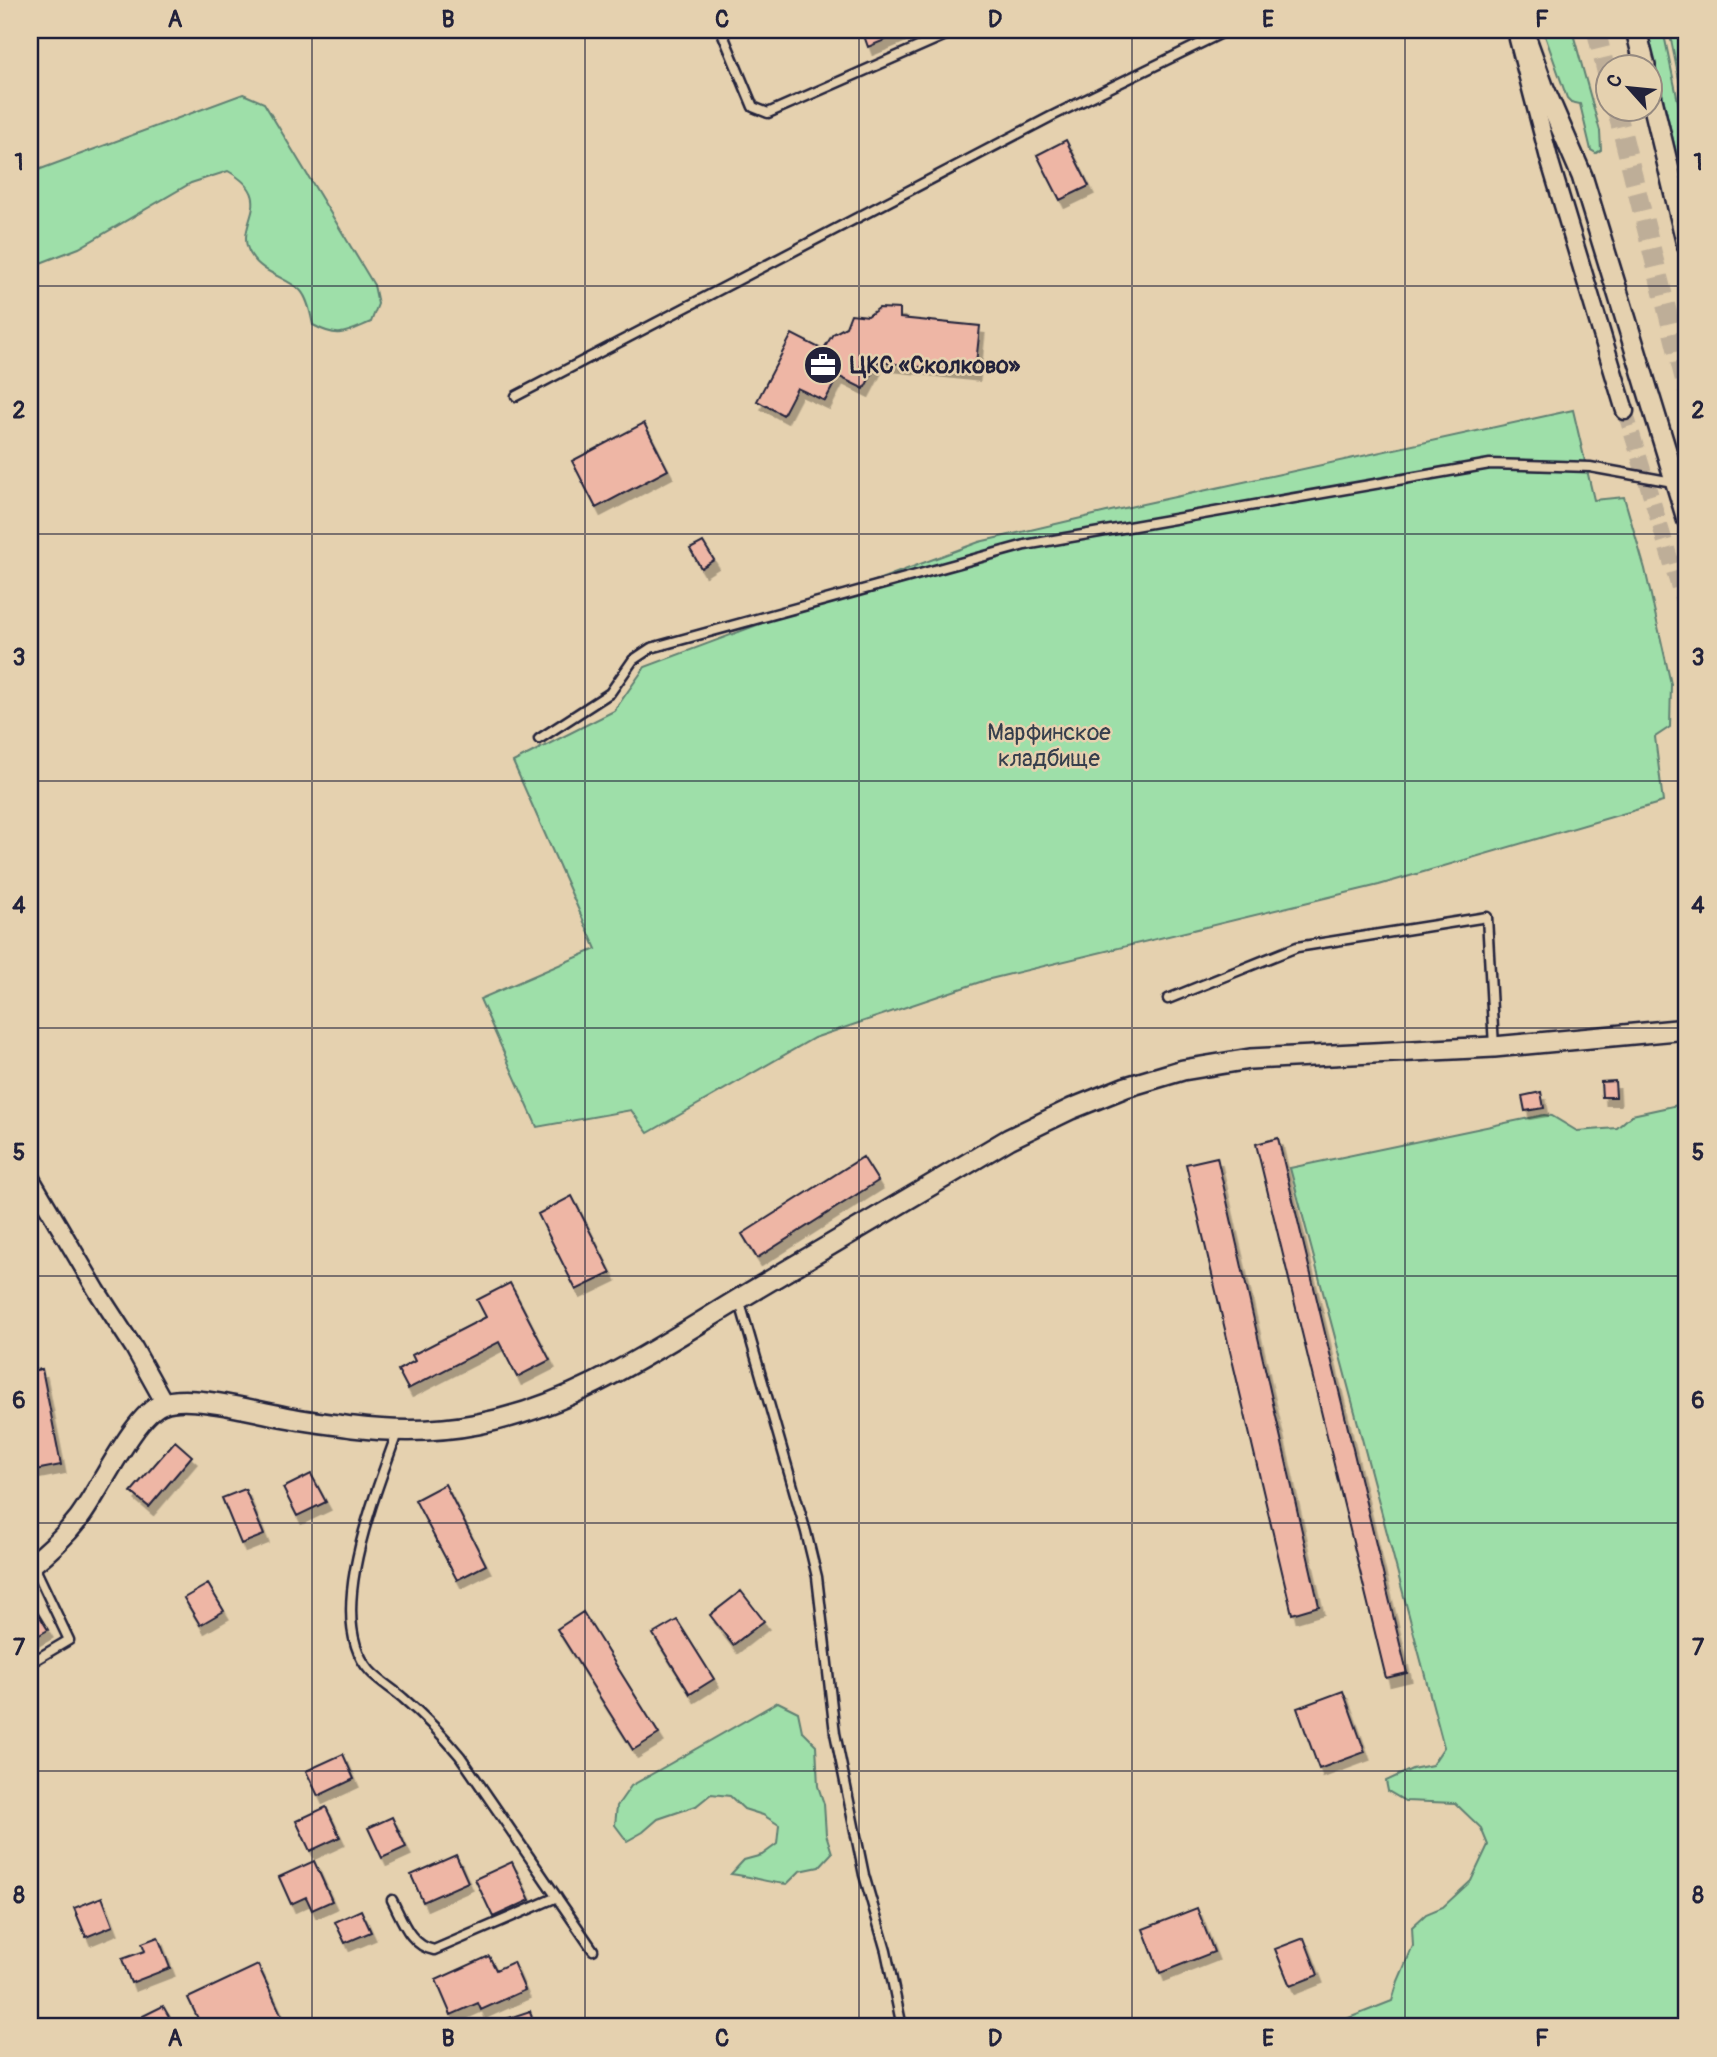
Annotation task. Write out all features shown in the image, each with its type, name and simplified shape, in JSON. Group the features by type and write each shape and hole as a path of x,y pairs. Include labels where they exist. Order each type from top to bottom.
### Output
{"street":[{"path":"1516,30 1550,162 1625,411"},
{"path":"1523,30 1542,86 1582,176 1687,519"},
{"path":"1636,30 1642,52"},
{"path":"1657,122 1687,245"},
{"path":"31,1565 58,1542 79,1517 144,1417 164,1402 198,1401 293,1419 357,1428 398,1430 435,1430 479,1424 527,1412 568,1396 634,1363 1009,1139 1071,1109 1126,1087 1183,1070 1250,1059 1494,1047 1687,1029"},
{"path":"30,1177 164,1402"}],"lane":[{"path":"722,30 752,107 768,113 957,30"},
{"path":"516,396 1052,116 1228,30"},
{"path":"539,739 610,693 633,660 651,648 1025,545 1490,464 1590,467 1676,483"},
{"path":"1168,999 1297,947 1487,917 1494,1047"},
{"path":"739,1299 817,1577 835,1733 864,1875 886,1951 902,2027"},
{"path":"398,1430 357,1559 350,1605 356,1650 370,1671 438,1729 593,1950"},
{"path":"30,1663 69,1640 31,1565"},
{"path":"392,1900 415,1942 434,1950 557,1897"}],"green space":[{"path":"1543,30 1572,30 1594,109 1594,122 1598,122 1600,131 1601,150 1596,153 1591,150 1580,104 1567,98"},
{"path":"1647,30 1663,30 1687,144 1687,199 1664,102 1664,52 1652,52"},
{"path":"1669,30 1687,30 1687,118"},
{"path":"243,94 264,103 374,285 378,304 371,322 342,333 329,332 313,325 303,293 267,271 251,255 246,244 246,233 252,213 251,192 228,171 191,183 79,248 30,267 30,173"},
{"name":"Марфинское кладбище","path":"1573,410 1594,500 1624,497 1645,569 1671,684 1670,727 1655,737 1663,802 1379,885 986,980 814,1038 648,1133 631,1110 537,1127 480,999 596,949 513,762 614,711 645,667 979,542"},
{"path":"1687,1103 1687,2027 1326,2027 1392,2001 1413,1946 1412,1927 1426,1914 1443,1907 1471,1881 1488,1845 1481,1828 1455,1803 1405,1801 1388,1791 1386,1781 1412,1769 1432,1765 1444,1747 1290,1168 1544,1115 1552,1116 1577,1131 1617,1128 1632,1115"},
{"path":"778,1702 798,1712 802,1731 816,1745 818,1786 824,1804 826,1834 832,1853 819,1867 800,1871 787,1884 731,1874 744,1860 762,1855 777,1844 779,1825 763,1815 744,1809 730,1796 711,1794 696,1806 658,1819 627,1841 615,1825 617,1806 631,1786"}],"building":[{"path":"862,30 909,30 868,47"},
{"path":"1066,140 1089,186 1060,200 1037,155"},
{"path":"879,308 900,309 900,318 980,326 975,373 878,362 864,389 838,376 825,401 797,388 783,415 757,401 792,334 823,350 833,334 846,327 851,314 868,316"},
{"path":"644,423 668,470 596,508 572,461"},
{"path":"703,542 714,560 701,568 690,549"},
{"path":"1615,1081 1616,1097 1602,1097 1601,1082"},
{"path":"1541,1092 1544,1108 1525,1111 1522,1096"},
{"path":"1278,1138 1407,1673 1386,1678 1256,1144"},
{"path":"863,1157 878,1181 757,1258 742,1234"},
{"path":"1217,1157 1319,1606 1292,1614 1186,1164"},
{"path":"572,1196 611,1273 576,1290 538,1214"},
{"path":"510,1283 550,1360 517,1377 499,1342 408,1389 398,1370 415,1361 412,1355 486,1317 477,1300"},
{"path":"42,1369 61,1465 30,1471 30,1371"},
{"path":"175,1441 192,1456 149,1507 131,1492"},
{"path":"311,1474 326,1502 297,1516 283,1488"},
{"path":"445,1484 486,1565 457,1580 415,1500"},
{"path":"245,1489 264,1535 241,1544 222,1498"},
{"path":"208,1584 224,1611 200,1625 184,1598"},
{"path":"741,1591 764,1621 733,1645 710,1615"},
{"path":"30,1600 48,1630 30,1640"},
{"path":"583,1612 659,1734 633,1750 557,1629"},
{"path":"677,1620 714,1679 690,1694 653,1634"},
{"path":"1343,1691 1365,1752 1319,1769 1297,1708"},
{"path":"343,1754 354,1779 318,1796 306,1771"},
{"path":"326,1807 340,1837 310,1851 296,1821"},
{"path":"392,1817 406,1847 382,1858 368,1828"},
{"path":"456,1855 468,1882 423,1902 411,1875"},
{"path":"314,1861 332,1901 312,1910 306,1897 291,1904 279,1877"},
{"path":"512,1862 530,1900 493,1917 475,1879"},
{"path":"102,1897 113,1926 86,1937 74,1908"},
{"path":"1197,1908 1214,1952 1160,1973 1143,1929"},
{"path":"361,1910 371,1932 345,1943 335,1922"},
{"path":"158,1937 170,1968 131,1983 122,1959 145,1951 142,1943"},
{"path":"1304,1938 1318,1975 1290,1986 1275,1949"},
{"path":"489,1956 496,1970 513,1962 525,1990 481,2010 478,2003 451,2015 436,1980"},
{"path":"258,1965 287,2027 202,2027 188,1998"},
{"path":"163,2006 175,2027 149,2027 143,2016"},
{"path":"530,2011 535,2027 482,2027"}],"tunnel":[{"path":"1596,30 1601,52"},
{"path":"1620,122 1687,390"},
{"path":"1625,411 1687,614"}],"place":[{"name":"ЦКС «Сколково»","path":"823,365"}]}
